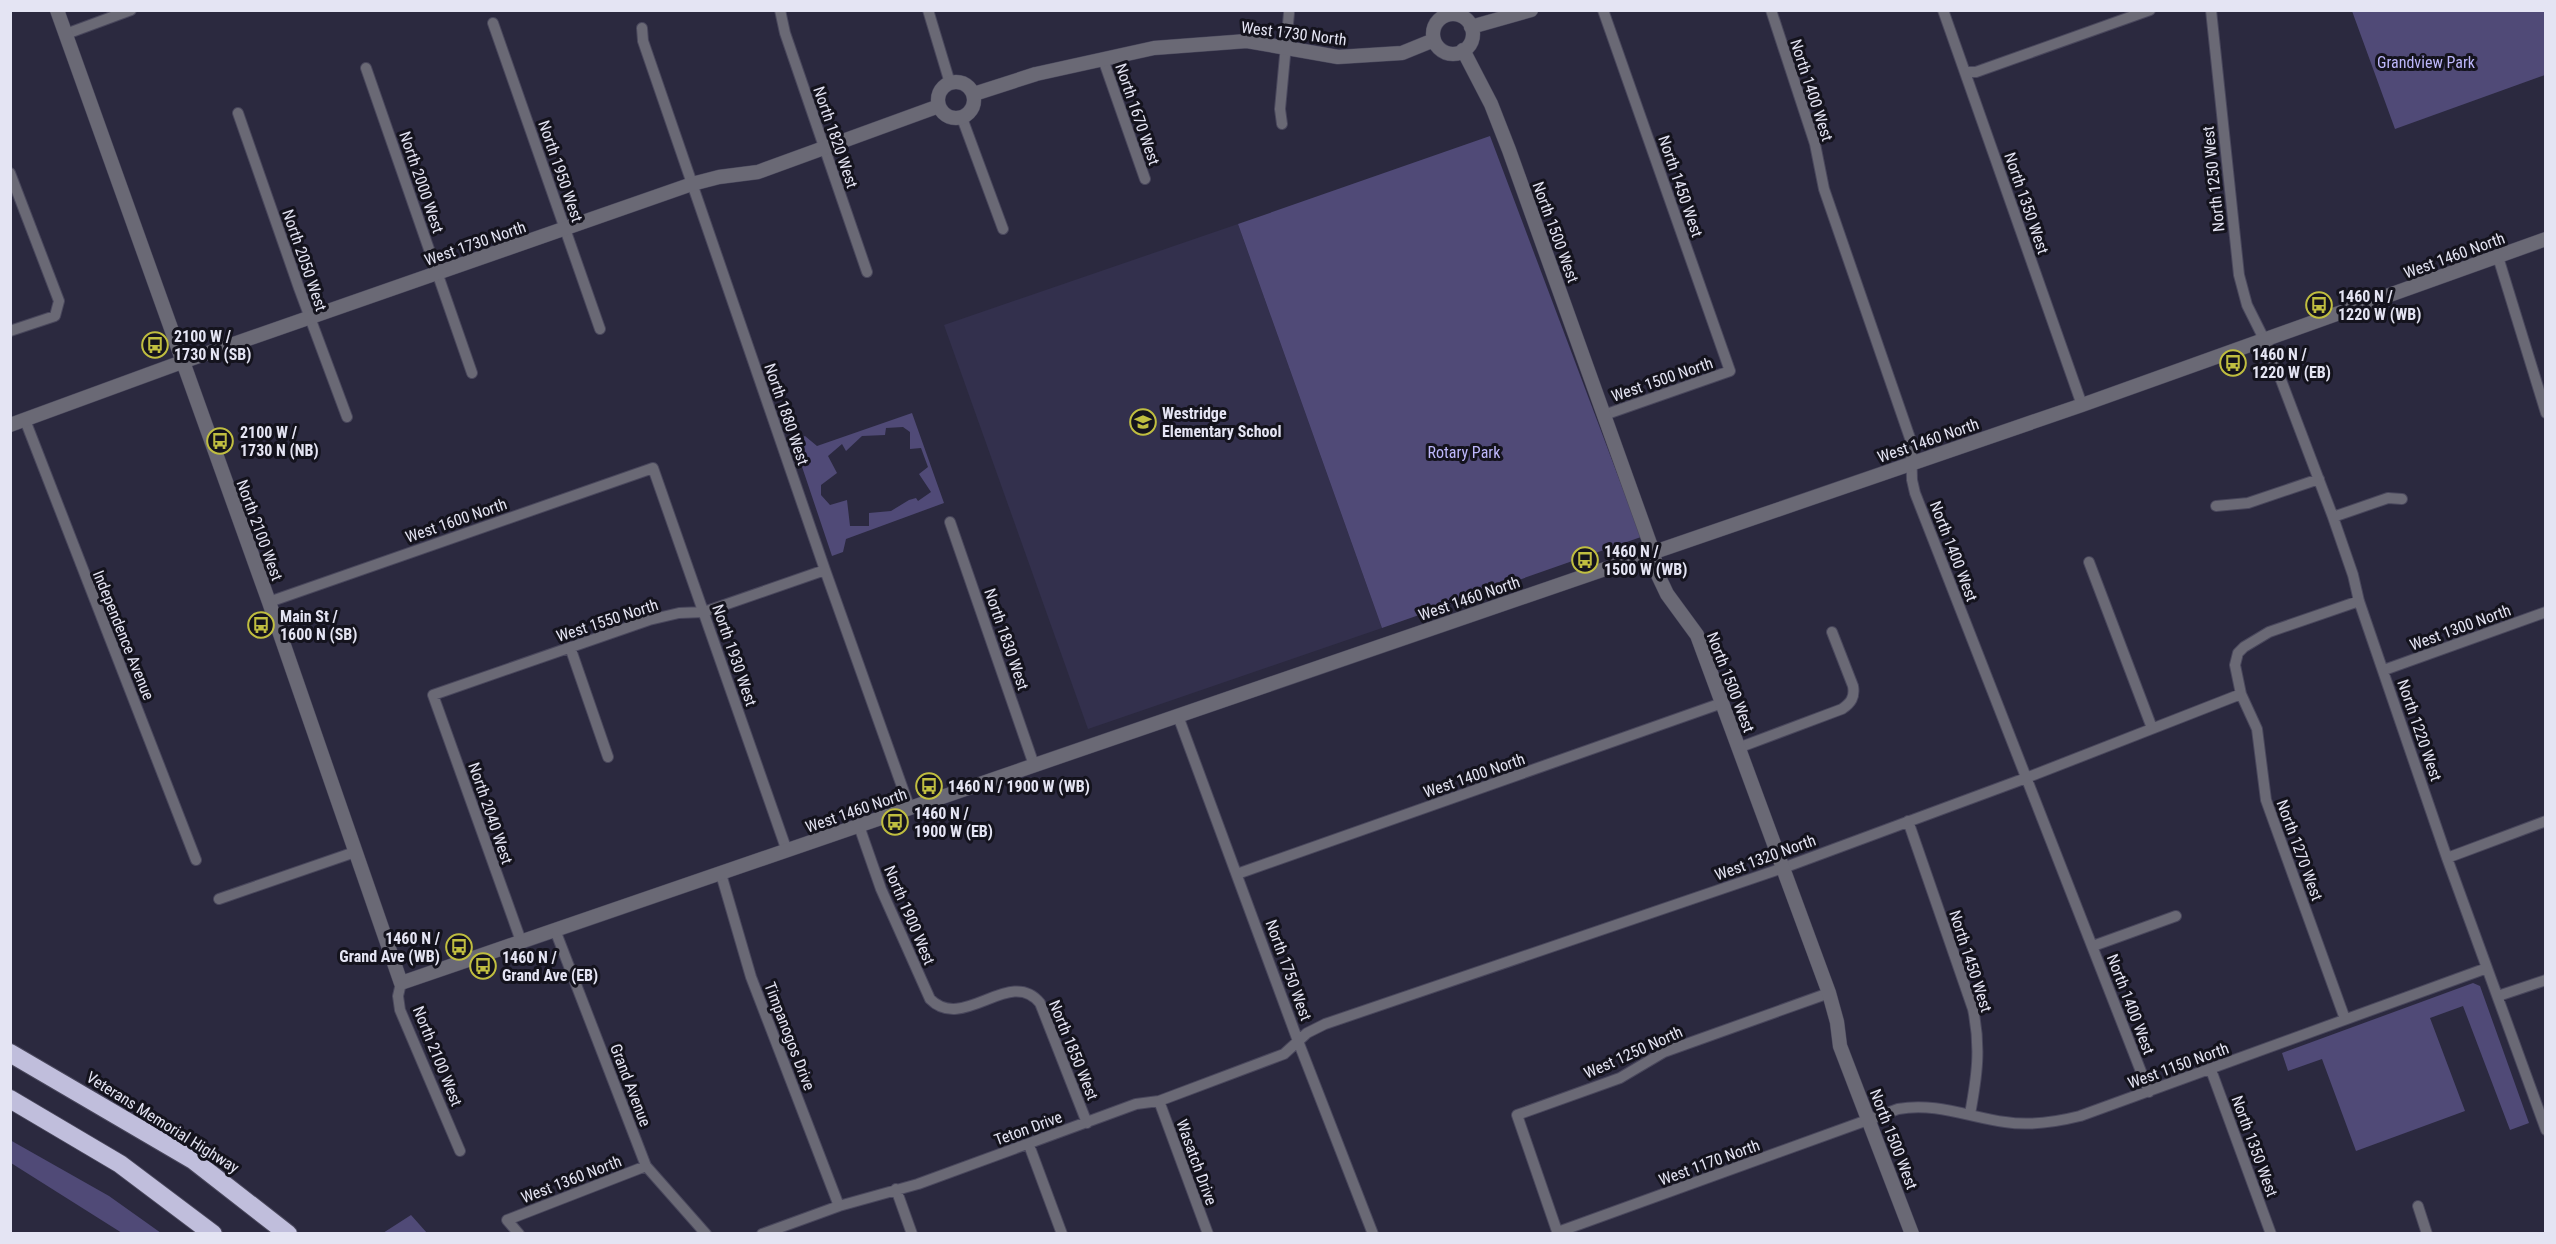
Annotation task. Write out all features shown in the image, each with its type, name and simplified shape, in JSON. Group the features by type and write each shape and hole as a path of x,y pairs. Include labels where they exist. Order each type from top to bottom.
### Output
{"highway":[{"name":"Veterans Memorial Highway","path":"10,1053 193,1160 288,1233"},
{"path":"10,1098 120,1164 213,1233"}],"street":[{"name":"North 2100 West","path":"57,10 401,983 398,996 400,1010 460,1151"},
{"path":"66,34 131,10"},
{"name":"North 1820 West","path":"780,10 785,33 867,272"},
{"path":"928,10 950,83"},
{"path":"1472,27 1531,10"},
{"name":"North 1450 West","path":"1603,10 1730,371"},
{"name":"North 1400 West","path":"1771,10 1815,144 1824,189 1911,441 1912,480 1915,492 2149,1092"},
{"name":"North 1350 West","path":"1943,10 2082,405"},
{"path":"1965,72 1976,72 2150,10"},
{"name":"North 1250 West","path":"2211,10 2239,275 2247,305 2264,341"},
{"path":"1449,12 1463,17 1472,27 1471,40 1463,50 1450,53 1443,51 1434,40 1434,27 1449,12"},
{"path":"1282,124 1280,109 1289,14"},
{"name":"North 1950 West","path":"493,23 600,329"},
{"name":"North 1880 West","path":"642,28 643,41 692,184 910,808"},
{"name":"West 1730 North","path":"974,94 1036,74 1154,48 1247,41 1338,57 1402,53 1434,40"},
{"name":"North 1500 West","path":"1463,50 1491,104 1502,132 1666,594 1697,635 1828,993 1837,1022 1840,1046 1912,1233"},
{"name":"North 1670 West","path":"1103,59 1145,179"},
{"name":"North 2000 West","path":"366,68 472,373"},
{"path":"950,83 964,84 974,94 973,109 962,118 948,117 939,106 940,92 950,83"},
{"name":"West 1730 North","path":"10,425 182,362 692,184 719,177 758,172 939,106"},
{"name":"North 2050 West","path":"238,112 347,417"},
{"path":"962,118 1003,229"},
{"path":"10,172 59,301 55,316 10,331"},
{"name":"West 1460 North","path":"401,983 2082,405 2546,239"},
{"path":"2498,257 2546,413"},
{"name":"North 1220 West","path":"2264,341 2270,351 2333,517 2353,575 2359,601 2447,858 2546,1130"},
{"name":"West 1500 North","path":"1604,415 1730,371"},
{"name":"Independence Avenue","path":"25,420 196,860"},
{"name":"West 1600 North","path":"268,602 653,468"},
{"name":"North 1930 West","path":"653,468 788,851"},
{"path":"2216,506 2248,504 2319,479"},
{"path":"2333,517 2388,498 2402,499"},
{"name":"North 1830 West","path":"950,522 1034,765"},
{"path":"2089,562 2152,728"},
{"name":"West 1550 North","path":"433,695 649,620 679,613 704,612 825,570"},
{"name":"North 1270 West","path":"2345,1019 2266,800 2257,729 2241,694 2235,665 2238,653 2269,632 2359,601"},
{"name":"West 1300 North","path":"2384,670 2546,612"},
{"path":"1738,748 1842,709 1851,701 1854,693 1853,686 1832,632"},
{"path":"570,647 608,757"},
{"name":"West 1320 North","path":"1298,1041 1307,1033 1325,1024 1782,868 2026,778 2241,694"},
{"name":"North 2040 West","path":"433,695 521,941"},
{"name":"West 1400 North","path":"1237,874 1722,703"},
{"name":"North 1750 West","path":"1178,716 1298,1041 1373,1233"},
{"name":"North 1450 West","path":"1908,821 1973,1009 1978,1031 1978,1069 1970,1114"},
{"path":"2447,858 2546,821"},
{"name":"North 1900 West","path":"859,826 882,889 930,999 942,1009 956,1010 1016,990 1028,992"},
{"path":"219,899 355,852"},
{"name":"Timpanogos Drive","path":"721,874 751,977 839,1206"},
{"path":"2093,946 2176,916"},
{"name":"Grand Avenue","path":"555,930 646,1166 706,1233"},
{"name":"West 1150 North","path":"1870,1120 1914,1106 2006,1122 2048,1122 2080,1116 2487,968"},
{"path":"2498,996 2546,980"},
{"name":"North 1850 West","path":"1028,992 1040,1003 1087,1123"},
{"name":"West 1250 North","path":"1558,1233 1517,1114 1620,1078 1664,1052 1828,993"},
{"name":"Teton Drive","path":"762,1233 1029,1145 1136,1104 1159,1101 1284,1054 1298,1041"},
{"name":"North 1350 West","path":"2211,1070 2271,1233"},
{"name":"Wasatch Drive","path":"1159,1101 1208,1233"},
{"name":"West 1170 North","path":"1558,1233 1870,1120"},
{"path":"1029,1145 1062,1233"},
{"name":"West 1360 North","path":"519,1233 507,1220 646,1166"},
{"path":"896,1189 912,1233"},
{"path":"2418,1206 2427,1233"}],"shaded area":[{"name":"Westridge Elementary School","path":"1238,224 1382,628 1088,729 944,325"}],"green space":[{"name":"Grandview Park","path":"2352,11 2545,11 2545,75 2395,129"},
{"name":"Rotary Park","path":"1490,136 1641,537 1382,628 1238,224"},
{"path":"912,413 944,503 846,539 843,552 832,556 793,440 805,436 817,446","holes":["903,427 910,432 910,449 921,448 928,467 919,474 931,492 918,501 916,498 909,500 891,511 869,513 869,526 850,526 847,500 830,505 821,495 821,485 837,473 828,456 842,444 846,451 862,436 885,435 886,428"]},
{"path":"2473,983 2480,986 2529,1123 2510,1130 2463,1006 2430,1018 2465,1111 2356,1151 2322,1059 2288,1071 2282,1053"},
{"path":"10,1140 109,1196 161,1233 122,1233 11,1163"},
{"path":"411,1215 427,1233 383,1233"}],"place":[{"name":"1460 N / 1220 W (WB)","path":"2319,305"},
{"name":"2100 W / 1730 N (SB)","path":"155,345"},
{"name":"1460 N / 1220 W (EB)","path":"2233,363"},
{"name":"Westridge Elementary School","path":"1143,422"},
{"name":"2100 W / 1730 N (NB)","path":"220,441"},
{"name":"1460 N / 1500 W (WB)","path":"1585,560"},
{"name":"Main St / 1600 N (SB)","path":"261,625"},
{"name":"1460 N / 1900 W (WB)","path":"929,786"},
{"name":"1460 N / 1900 W (EB)","path":"895,822"},
{"name":"1460 N / Grand Ave (WB)","path":"459,947"},
{"name":"1460 N / Grand Ave (EB)","path":"483,966"}]}
